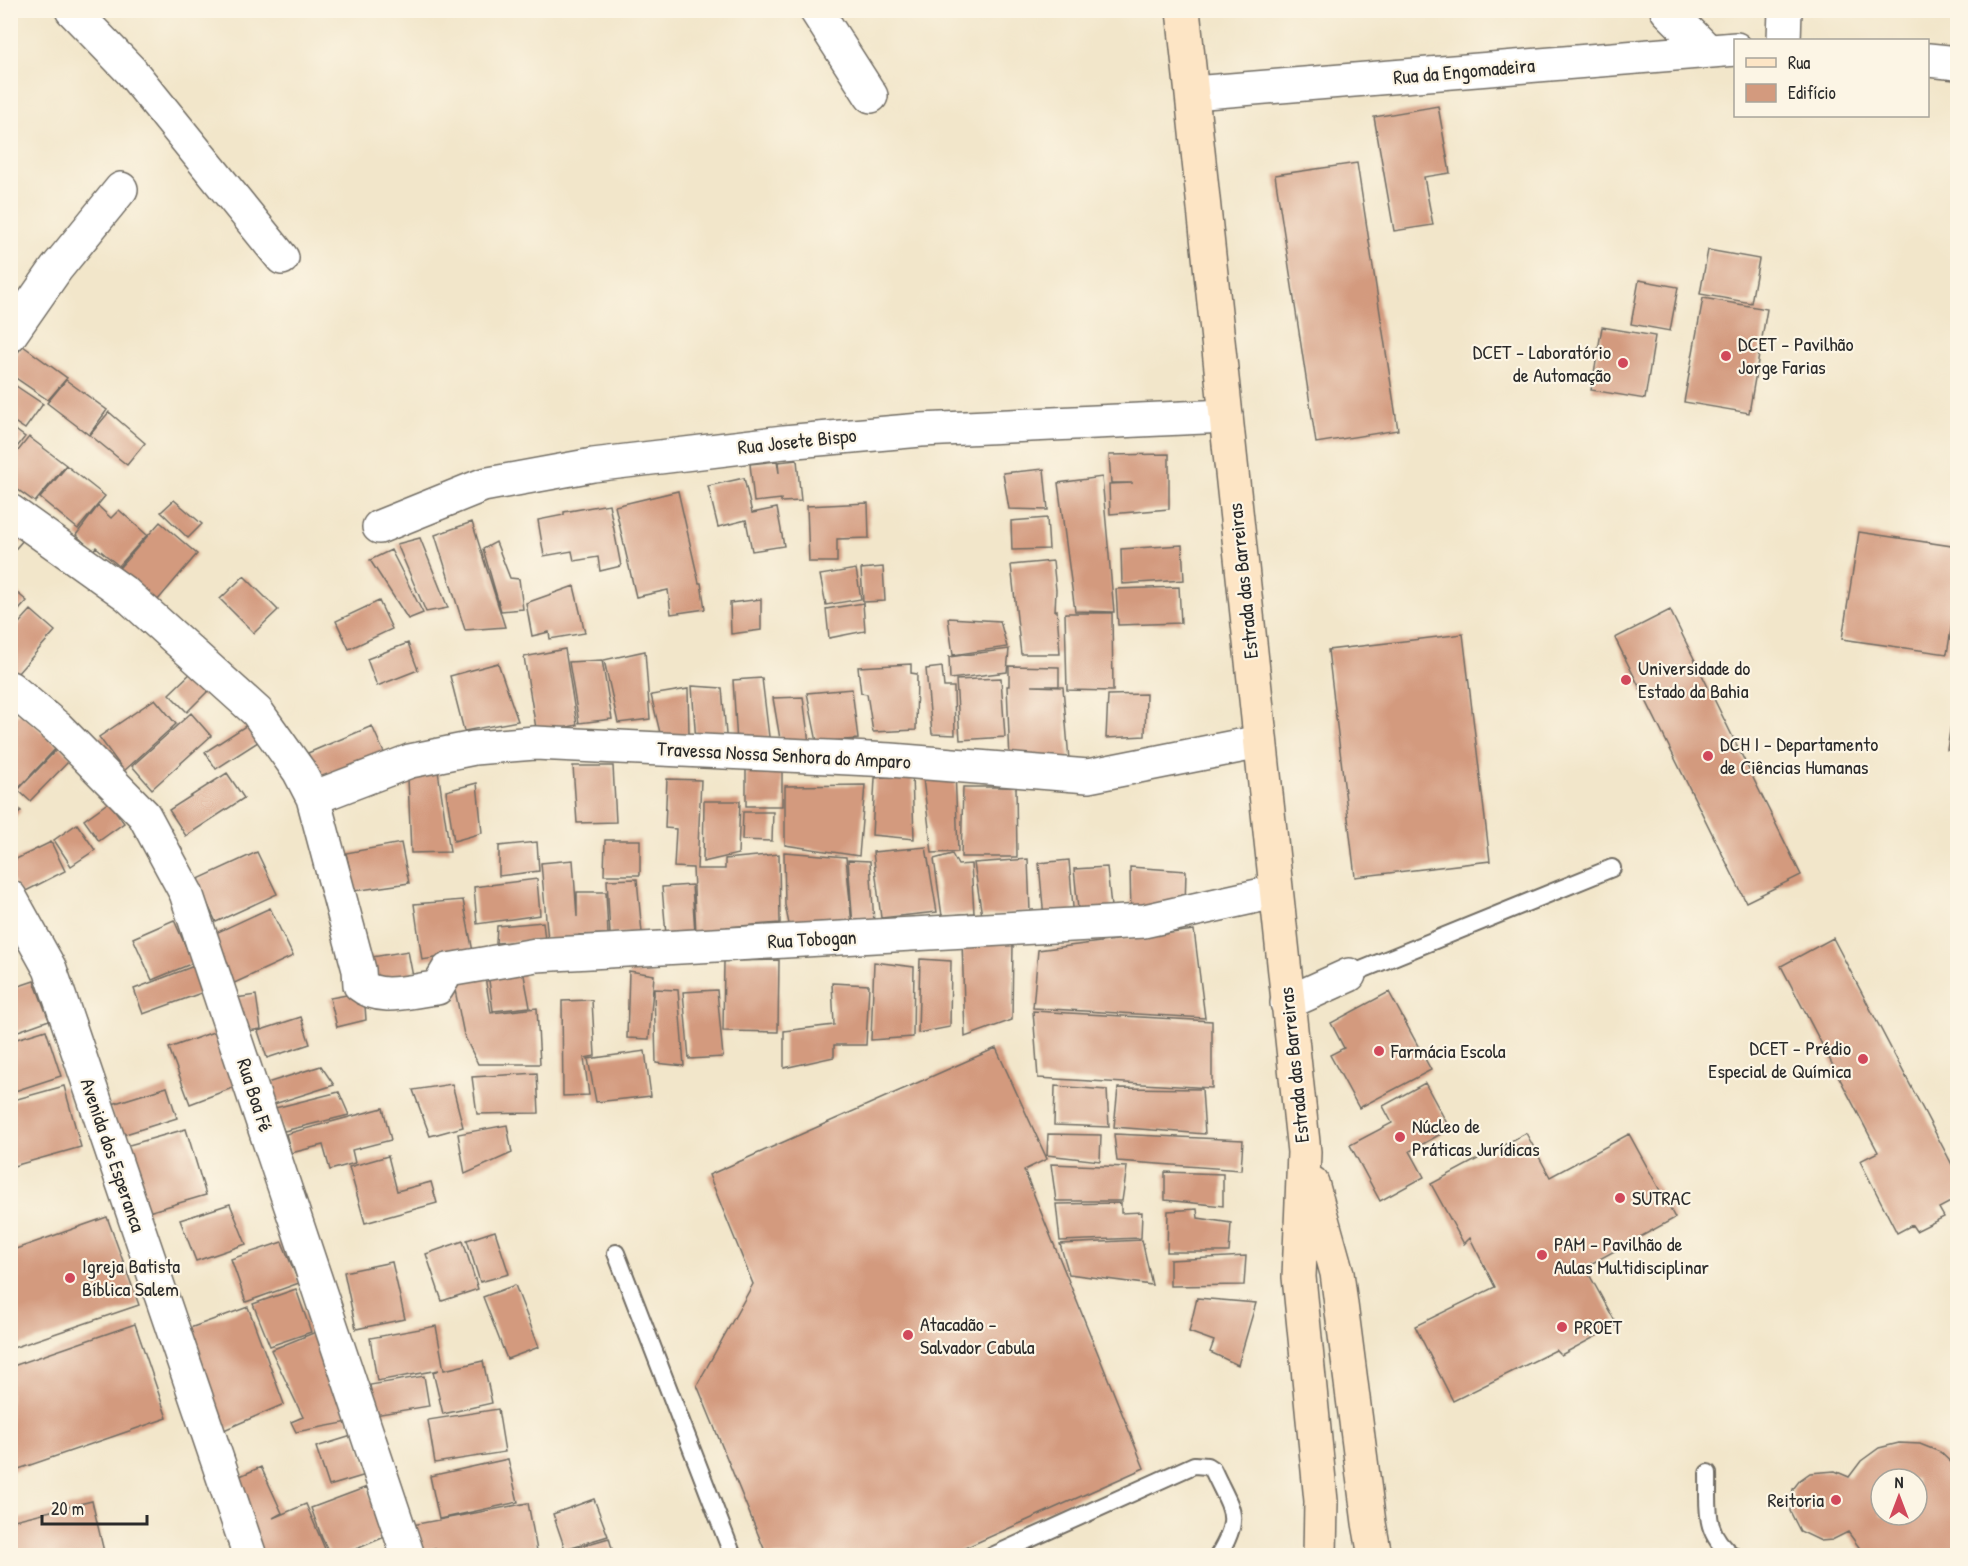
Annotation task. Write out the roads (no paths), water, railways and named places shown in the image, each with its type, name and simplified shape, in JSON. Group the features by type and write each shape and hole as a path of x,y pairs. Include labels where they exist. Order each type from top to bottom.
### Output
{"main road":[{"name":"Estrada das Barreiras","path":"1183,10 1304,1152 1337,1273 1375,1556"},
{"name":"Estrada das Barreiras","path":"1304,1152 1299,1277 1321,1500 1320,1556"}],"street":[{"path":"72,10 131,71 282,258"},
{"path":"816,10 871,96"},
{"path":"1667,10 1722,50"},
{"path":"1784,39 1785,10"},
{"name":"Rua da Engomadeira","path":"1193,93 1722,50"},
{"path":"1929,60 1958,63"},
{"path":"10,335 56,269 121,189"},
{"name":"Rua Josete Bispo","path":"379,527 483,486 593,465 784,442 921,430 1226,416"},
{"path":"10,511 126,594 257,712 299,771 313,798"},
{"name":"Rua Boa Fé","path":"10,688 57,728 144,815 186,893 408,1556"},
{"name":"Travessa Nossa Senhora do Amparo","path":"313,798 410,761 474,748 535,743 891,760 1088,776 1260,742"},
{"name":"Rua Tobogan","path":"313,798 359,970 360,985 368,992 375,994 394,994 437,988 448,970 536,955 1144,921 1275,891"},
{"name":"Avenida dos Esperanca","path":"10,897 50,969 250,1556"},
{"path":"1287,1003 1349,975"}],"lane":[{"path":"1349,975 1612,868"},
{"path":"616,1253 733,1556"},
{"path":"992,1556 1188,1466 1199,1465 1213,1470 1234,1517 1232,1530 1218,1556"},
{"path":"1708,1473 1710,1523 1713,1536 1732,1556"}],"place":[{"name":"DCET - Pavilhão Jorge Farias","path":"1726,356"},
{"name":"DCET - Laboratório de Automação","path":"1623,363"},
{"name":"Universidade do Estado da Bahia","path":"1626,680"},
{"name":"DCH I - Departamento de Ciências Humanas","path":"1708,756"},
{"name":"Farmácia Escola","path":"1379,1051"},
{"name":"DCET - Prédio Especial de Química","path":"1863,1059"},
{"name":"Núcleo de Práticas Jurídicas","path":"1400,1137"},
{"name":"SUTRAC","path":"1620,1198"},
{"name":"PAM - Pavilhão de Aulas Multidisciplinar","path":"1542,1255"},
{"name":"Igreja Batista Bíblica Salem","path":"70,1278"},
{"name":"PROET","path":"1562,1327"},
{"name":"Atacadão - Salvador Cabula","path":"908,1335"},
{"name":"Reitoria","path":"1836,1500"}]}
